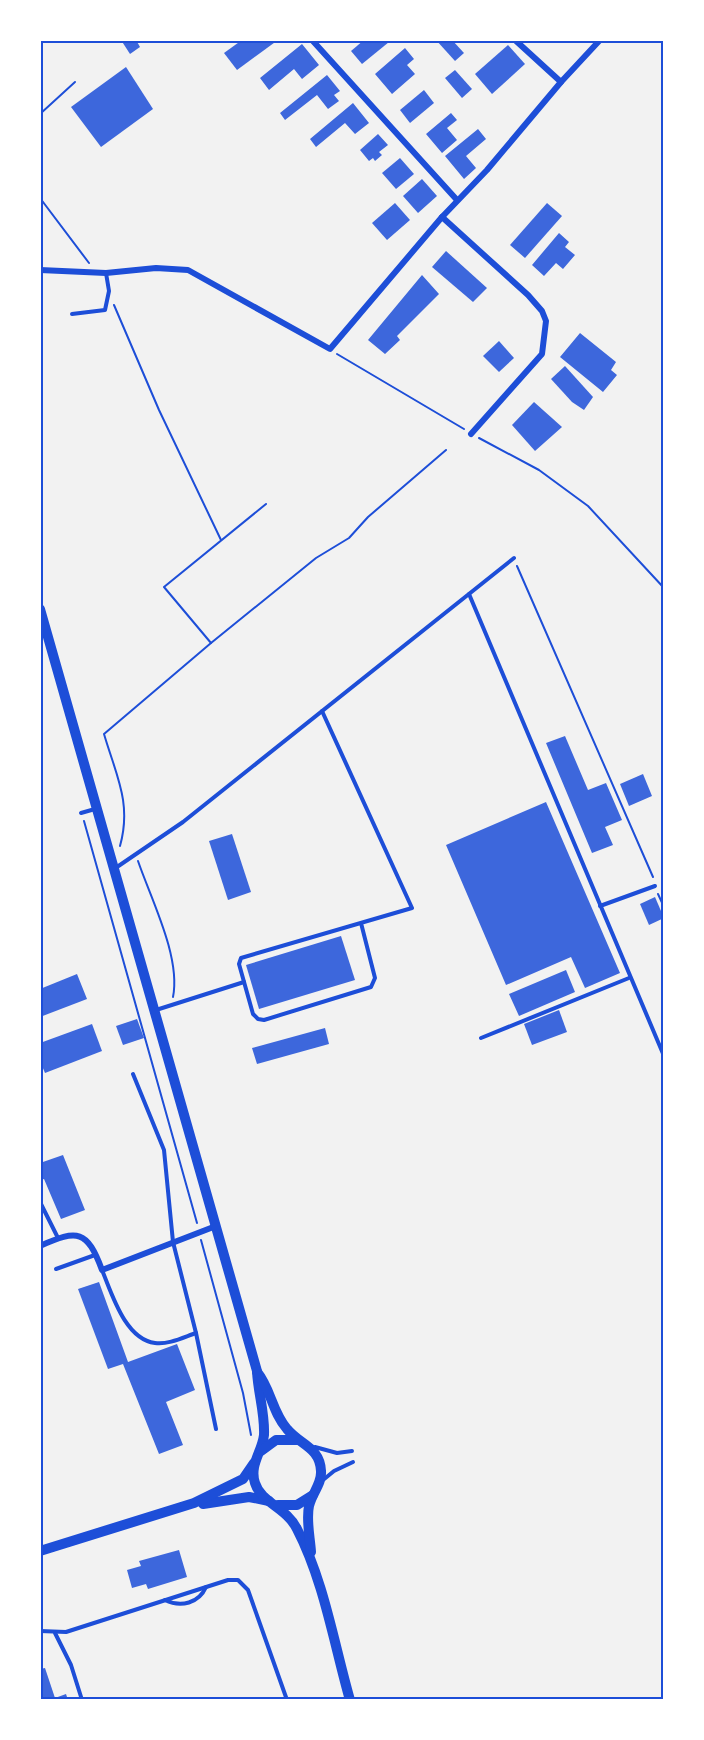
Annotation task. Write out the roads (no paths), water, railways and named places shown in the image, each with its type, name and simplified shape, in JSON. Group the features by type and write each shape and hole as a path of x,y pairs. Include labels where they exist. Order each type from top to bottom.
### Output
{"main road":[{"path":"40,609 43,628 257,1371 264,1421 263,1442 243,1479 194,1503 40,1551"},
{"path":"257,1371 265,1382 282,1423 303,1443 320,1464 309,1519 313,1567"},
{"path":"303,1443 276,1440 256,1458 255,1484 269,1501 285,1511 291,1518 313,1567 350,1700"},
{"path":"194,1503 256,1497 288,1507 306,1501 316,1490"}],"street":[{"path":"312,40 457,200"},
{"path":"515,40 561,82"},
{"path":"40,270 106,273 156,268 188,270 330,349 442,217 487,170 561,82 600,40"},
{"path":"442,217 528,295 542,311 546,321 542,354 471,434"},
{"path":"40,1246 67,1235 80,1235 90,1242 102,1270 216,1226"}],"lane":[{"path":"72,314 105,309 109,291 106,273"},
{"path":"113,869 183,822 514,558"},
{"path":"469,594 663,1056"},
{"path":"322,711 412,908 361,923 242,958 239,964 253,1014 258,1019 264,1020 371,987 375,978 361,923"},
{"path":"81,813 96,808"},
{"path":"600,906 655,886"},
{"path":"481,1038 629,978"},
{"path":"154,1010 244,982"},
{"path":"133,1074 164,1150 173,1242 196,1333 216,1430"},
{"path":"40,1202 58,1238"},
{"path":"56,1269 96,1254"},
{"path":"102,1270 118,1308 138,1336 156,1343 165,1343 196,1333"},
{"path":"303,1443 337,1453 352,1451"},
{"path":"316,1490 330,1474 353,1462"},
{"path":"40,1631 56,1634 200,1588 233,1580 245,1585 287,1700"},
{"path":"165,1600 173,1604 185,1604 203,1594 207,1587"},
{"path":"200,1588 203,1589 203,1594"},
{"path":"56,1634 71,1665 82,1700"}]}
